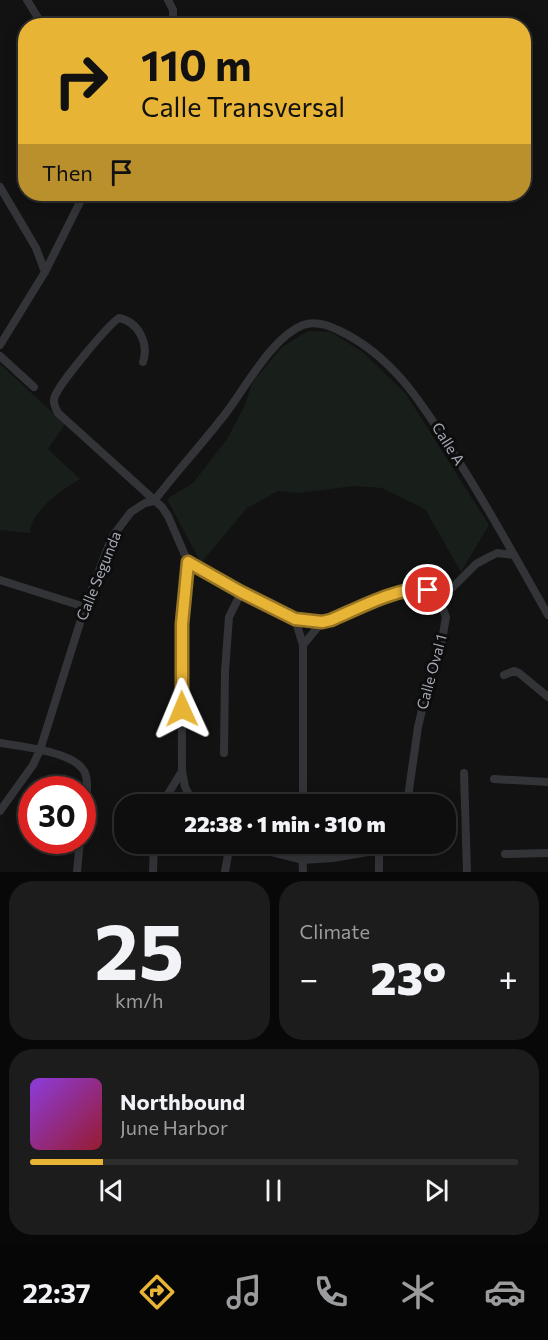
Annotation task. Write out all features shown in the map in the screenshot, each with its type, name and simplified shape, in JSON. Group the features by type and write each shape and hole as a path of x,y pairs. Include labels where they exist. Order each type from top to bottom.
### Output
{"street":[{"path":"27,0 38,18"},
{"path":"168,0 174,18"},
{"path":"0,187 36,248 45,272"},
{"path":"0,345 45,272 81,201"},
{"path":"36,248 58,247"},
{"path":"143,362 146,353 140,332 124,319 119,318 104,330 58,391 54,399 54,406 162,507 188,562 181,646 182,771 189,794"},
{"name":"Calle A","path":"302,325 318,323 352,336 392,367 419,398 470,479 548,615"},
{"name":"Calle Segunda","path":"0,811 33,765 40,750 85,607 112,537 131,512 145,503 154,501 227,412 274,348 288,334 302,325"},
{"path":"0,356 34,387"},
{"path":"188,562 295,619 322,622 417,588 428,590 438,596 453,587 476,564 487,558 497,553 514,555"},
{"path":"0,580 85,607"},
{"path":"224,753 225,671 229,617 230,610 241,592"},
{"name":"Calle Oval 1","path":"408,794 418,727 442,640 446,616 438,596"},
{"path":"295,619 303,645 303,794"},
{"path":"303,645 322,622"},
{"path":"504,675 514,671 519,673 548,697"},
{"path":"0,743 40,750 74,761 84,770 86,776"},
{"path":"168,794 182,771"},
{"path":"464,773 467,872"},
{"path":"494,779 548,782"},
{"path":"505,854 548,853"},
{"path":"77,872 79,854"},
{"path":"153,872 154,854"},
{"path":"225,872 228,854"},
{"path":"279,854 302,860 348,854"},
{"path":"302,854 303,872"},
{"path":"379,872 380,854"}],"shaded area":[{"path":"308,331 331,332 364,353 406,394 489,525 461,572 425,509 382,488 355,486 297,493 278,491 247,508 201,563 167,499 193,483 227,439 245,405 252,383 282,347"},
{"path":"0,364 65,424 48,449 80,479 42,509 36,516 30,533 0,530"}],"route":[{"path":"182,709 181,646 188,562 295,619 322,622 395,594 417,588 428,590"}]}
